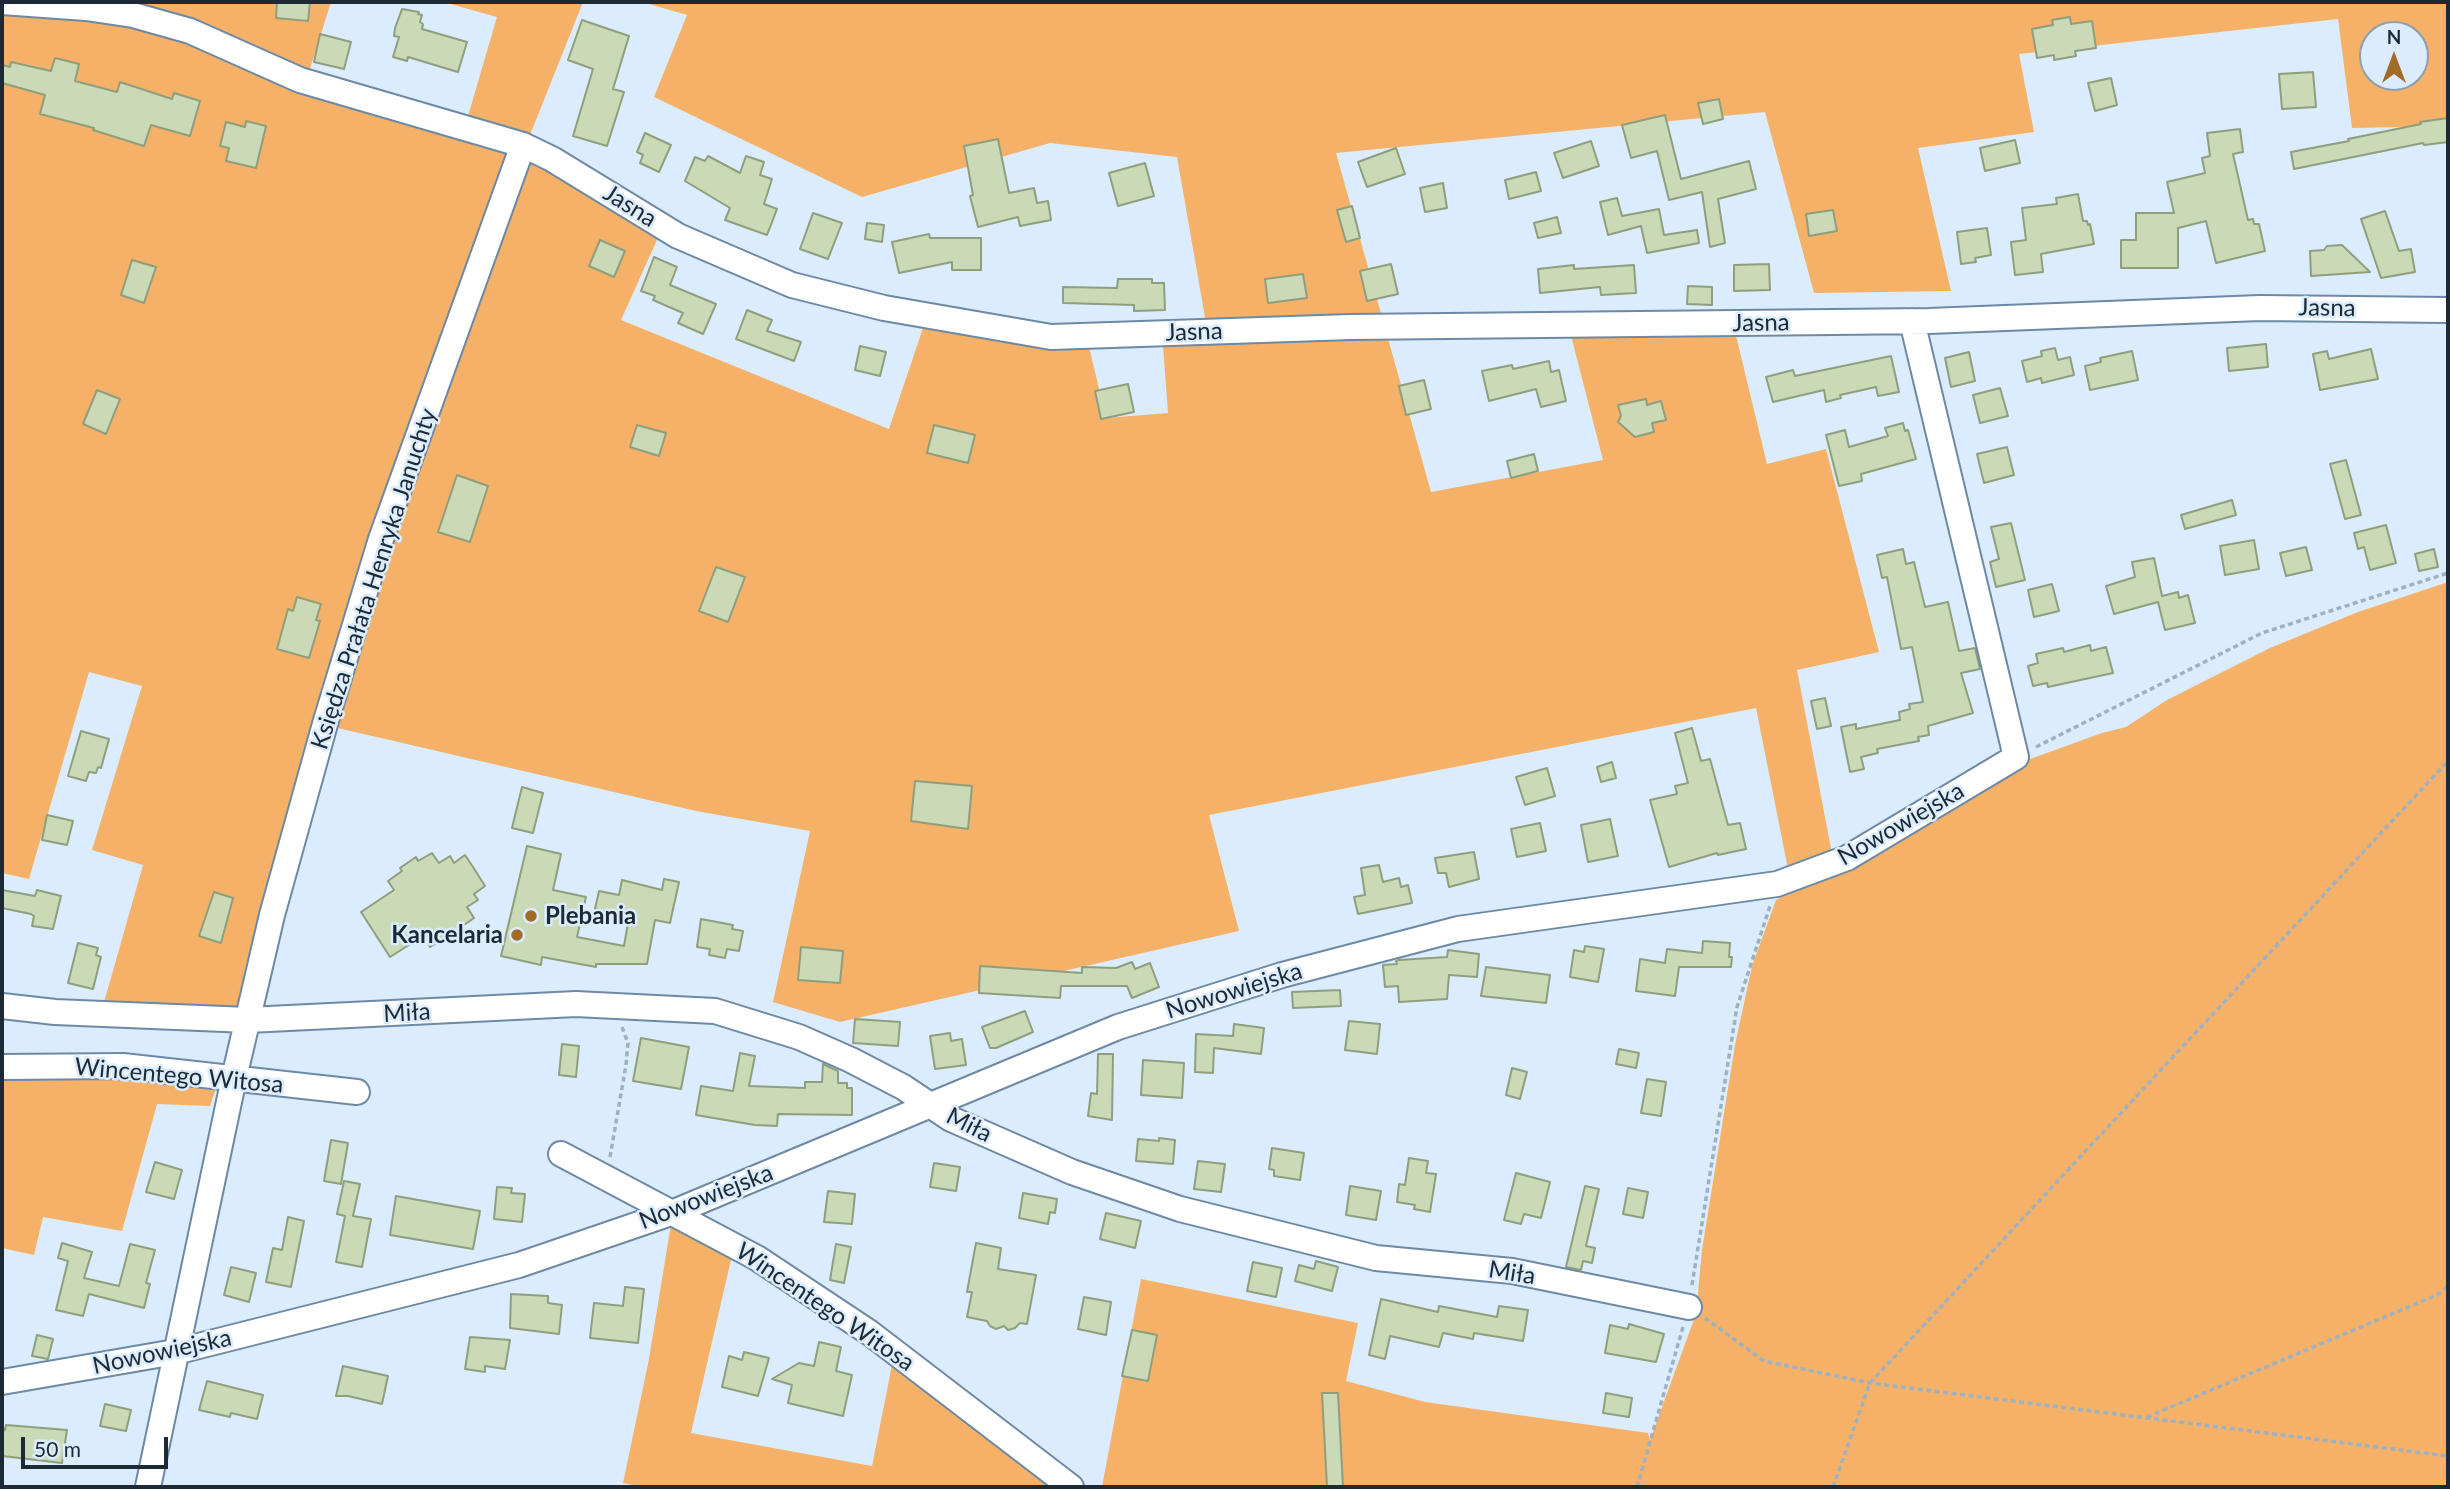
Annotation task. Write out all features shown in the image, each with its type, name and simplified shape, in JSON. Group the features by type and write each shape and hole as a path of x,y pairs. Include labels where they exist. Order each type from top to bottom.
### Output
{"street":[{"name":"Jasna","path":"2,2 86,8 134,15 190,31 300,80 523,145 563,165 678,236 792,285 884,308 1051,337 1351,327 1912,321 2260,308 2448,310"},
{"name":"Księdza Prałata Henryka Januchty","path":"248,1020 275,902 381,539 523,145"},
{"path":"1912,321 2016,757"},
{"name":"Nowowiejska","path":"2,1382 175,1352 519,1265 674,1212 1118,1027 1282,975 1458,929 1777,884 1847,858 2016,757"},
{"name":"Miła","path":"2,1006 55,1012 248,1020 576,1004 715,1011 799,1037 851,1059 932,1105 951,1119 1072,1172 1180,1209 1376,1258 1512,1271 1689,1307"},
{"path":"148,1487 248,1020"},
{"name":"Wincentego Witosa","path":"2,1067 123,1066 357,1092"},
{"name":"Wincentego Witosa","path":"561,1154 757,1258 870,1333 1071,1487"}],"path":[{"path":"2016,757 2262,633 2448,573"},
{"path":"1833,1487 1870,1383 2448,761"},
{"path":"1637,1487 1689,1307 1737,1007 1777,884"},
{"path":"610,1179 610,1156 628,1043 614,1006"},
{"path":"2145,1418 2437,1295 2448,1286"},
{"path":"1689,1307 1764,1360 1870,1383 2448,1456"}],"shaded area":[{"path":"76,2 331,2 307,78"},
{"path":"443,2 583,2 528,140 466,123 497,17"},
{"path":"642,2 2448,2 2448,126 2352,128 2338,19 2019,54 2034,132 1918,148 1951,291 1814,293 1765,112 1336,153 1431,492 1603,460 1567,320 1732,319 1767,464 1826,449 1879,652 1797,670 1833,859 1789,874 1756,708 1209,815 1239,931 840,1022 773,1002 810,831 696,811 329,726 254,1011 103,1006 143,865 92,850 142,686 89,672 29,879 2,873 2,4 115,17 489,139 661,231 621,320 889,429 928,313 1086,334 1106,418 1168,413 1162,332 1207,329 1177,157 1050,143 862,197 654,97 687,15"},
{"path":"2448,582 2448,1487 1102,1487 1141,1279 1358,1323 1346,1381 1425,1402 1648,1433 1650,1440 1696,1314 1702,1250 1735,1045 1752,966 1776,900 2022,762 2126,727 2167,700 2270,648 2358,612"},
{"path":"59,1073 199,1082 215,1091 210,1106 157,1104 122,1231 43,1217 34,1255 2,1248 2,1074"},
{"path":"672,1218 733,1251 691,1433 872,1466 895,1350 1076,1487 643,1487 623,1483 649,1359"}],"building":[{"path":"277,2 310,2 308,21 276,18"},
{"path":"402,9 422,15 422,29 467,42 458,72 408,57 407,61 393,57 399,37 394,36 395,28"},
{"path":"2070,17 2071,24 2092,21 2096,48 2075,51 2076,56 2054,60 2054,55 2037,58 2032,29 2053,25 2052,20"},
{"path":"582,20 629,36 613,89 624,92 607,146 573,136 593,69 568,60"},
{"path":"320,34 351,42 344,69 314,62"},
{"path":"55,58 79,64 75,81 117,92 120,82 172,99 174,93 200,101 190,136 151,125 144,146 93,130 94,128 40,114 45,95 2,83 2,65 10,67 11,62 51,71"},
{"path":"2313,72 2316,107 2282,109 2279,74"},
{"path":"2111,78 2117,105 2095,111 2088,83"},
{"path":"1719,99 1723,119 1703,124 1698,103"},
{"path":"1665,115 1681,179 1749,161 1756,189 1718,199 1725,243 1710,247 1702,192 1669,200 1657,151 1631,158 1622,125"},
{"path":"2448,118 2448,142 2423,143 2294,169 2291,152"},
{"path":"246,121 266,126 256,168 226,161 229,148 220,146 226,122 245,127"},
{"path":"2240,129 2243,152 2233,154 2248,220 2253,219 2254,224 2259,224 2265,251 2216,263 2206,221 2178,228 2178,268 2121,268 2121,240 2136,240 2136,213 2174,213 2167,182 2205,173 2202,158 2210,156 2207,133"},
{"path":"645,133 671,145 659,172 640,163 643,155 637,152"},
{"path":"998,139 1009,193 1034,188 1037,203 1048,201 1051,220 1020,226 1018,217 978,227 970,196 973,195 964,146"},
{"path":"2015,140 2020,163 1985,171 1980,148"},
{"path":"1591,141 1599,166 1563,178 1554,153"},
{"path":"1396,148 1405,174 1367,187 1358,162"},
{"path":"708,156 740,173 746,156 764,162 760,175 772,179 764,204 777,209 767,235 725,220 730,208 685,181 695,157 705,161"},
{"path":"1145,163 1154,196 1118,206 1109,173"},
{"path":"1536,172 1541,191 1509,199 1505,180"},
{"path":"1443,183 1447,208 1425,212 1420,188"},
{"path":"2078,194 2083,221 2090,224 2094,244 2041,254 2043,272 2015,275 2011,242 2026,240 2022,208 2057,204 2056,198"},
{"path":"1617,198 1622,216 1659,209 1664,235 1697,230 1699,243 1647,253 1641,226 1608,235 1600,202"},
{"path":"1352,206 1360,238 1346,242 1337,210"},
{"path":"1833,210 1837,231 1809,236 1806,214"},
{"path":"2385,211 2399,251 2411,249 2415,272 2381,278 2361,219"},
{"path":"813,213 842,223 828,259 800,249"},
{"path":"1557,217 1561,233 1538,238 1534,223"},
{"path":"867,223 884,225 882,242 865,239"},
{"path":"1987,228 1991,255 1975,258 1976,262 1961,264 1957,232"},
{"path":"929,234 930,238 981,238 981,270 952,270 952,262 899,273 892,242"},
{"path":"600,240 625,251 614,277 589,266"},
{"path":"2342,245 2370,272 2311,276 2310,251"},
{"path":"654,257 677,267 670,285 716,304 703,334 678,323 683,313 653,300 655,296 641,291"},
{"path":"132,260 156,267 144,303 121,295"},
{"path":"1391,264 1398,294 1367,301 1360,271"},
{"path":"1769,264 1770,290 1734,291 1734,265"},
{"path":"1574,265 1574,269 1634,265 1636,293 1601,295 1600,287 1540,293 1538,269"},
{"path":"1303,274 1307,298 1268,303 1265,279"},
{"path":"1118,279 1152,279 1152,283 1164,283 1165,310 1134,311 1134,305 1063,303 1063,287 1117,288"},
{"path":"1688,286 1712,287 1712,305 1687,304"},
{"path":"747,310 772,320 767,331 801,342 794,361 736,339"},
{"path":"2266,344 2268,367 2229,371 2227,348"},
{"path":"860,346 886,352 880,376 855,370"},
{"path":"2055,348 2058,360 2070,357 2074,375 2042,383 2041,378 2027,382 2022,361 2042,356 2041,351"},
{"path":"2371,349 2378,379 2320,390 2313,354 2327,351 2329,359"},
{"path":"2132,351 2138,380 2090,390 2085,366 2101,362 2100,358"},
{"path":"1969,352 1975,381 1951,387 1945,358"},
{"path":"1891,356 1899,392 1878,396 1876,387 1840,395 1841,398 1826,402 1824,390 1773,402 1766,377 1793,370 1795,376"},
{"path":"1549,361 1551,372 1559,370 1566,401 1541,407 1536,389 1489,401 1482,371 1512,365 1513,369"},
{"path":"1424,380 1431,409 1406,415 1399,386"},
{"path":"1128,384 1134,412 1101,419 1095,391"},
{"path":"2000,388 2008,416 1980,423 1973,395"},
{"path":"97,390 120,399 106,434 83,424"},
{"path":"1646,399 1647,405 1661,401 1666,420 1652,423 1654,432 1635,437 1618,422 1621,416 1618,405"},
{"path":"1903,423 1905,431 1908,430 1916,459 1861,474 1862,481 1839,486 1826,435 1845,430 1849,447 1888,436 1885,428"},
{"path":"637,425 666,433 659,456 630,447"},
{"path":"934,425 975,435 968,463 927,453"},
{"path":"2007,447 2014,475 1984,483 1977,454"},
{"path":"1534,454 1538,471 1511,478 1507,461"},
{"path":"2346,460 2361,515 2345,519 2330,464"},
{"path":"457,475 488,486 470,542 438,532"},
{"path":"2232,500 2236,515 2185,529 2181,515"},
{"path":"2011,523 2025,580 1996,587 1990,562 1999,559 1991,527"},
{"path":"2386,525 2396,563 2370,570 2364,547 2358,549 2354,533"},
{"path":"2254,540 2259,569 2225,575 2220,546"},
{"path":"2306,547 2312,570 2286,576 2280,553"},
{"path":"1903,549 1906,564 1914,562 1925,607 1948,602 1959,651 1975,648 1980,669 1961,673 1973,713 1928,726 1929,735 1918,737 1919,741 1877,749 1878,753 1861,757 1864,769 1850,772 1841,727 1856,724 1856,729 1900,720 1899,712 1910,709 1909,704 1923,702 1912,647 1901,649 1887,577 1882,578 1877,555"},
{"path":"2434,549 2438,567 2419,571 2415,554"},
{"path":"2154,558 2162,596 2178,592 2179,598 2188,595 2195,623 2165,630 2158,602 2114,614 2106,586 2135,577 2132,562"},
{"path":"716,567 745,577 728,622 699,611"},
{"path":"2052,584 2059,611 2034,617 2028,590"},
{"path":"297,597 321,604 316,620 320,621 309,658 277,649 288,609 293,611"},
{"path":"2090,645 2091,651 2106,647 2113,673 2048,687 2047,683 2033,686 2028,666 2038,663 2036,654 2063,648 2064,652"},
{"path":"1825,698 1831,726 1817,729 1811,701"},
{"path":"1692,728 1701,761 1710,759 1728,825 1740,823 1746,849 1718,855 1717,853 1669,867 1650,800 1677,794 1675,786 1688,783 1675,733"},
{"path":"81,731 109,739 101,768 98,767 96,773 89,772 86,781 68,776"},
{"path":"1612,762 1616,778 1601,782 1597,767"},
{"path":"1547,768 1555,796 1525,805 1516,777"},
{"path":"915,781 972,786 968,829 911,821"},
{"path":"522,787 543,793 533,833 512,828"},
{"path":"47,815 73,821 67,845 42,840"},
{"path":"1610,819 1618,856 1588,862 1581,825"},
{"path":"1540,823 1546,851 1517,857 1511,829"},
{"path":"527,846 561,854 553,890 586,897 577,937 624,946 629,917 595,909 599,891 619,895 622,880 662,890 664,879 679,882 670,923 655,920 647,964 596,964 596,967 542,957 541,965 501,956"},
{"path":"1474,852 1479,879 1449,887 1446,873 1438,873 1435,858"},
{"path":"432,853 439,863 450,856 454,863 465,855 473,867 485,886 474,894 478,900 467,907 474,918 461,927 463,931 447,942 444,938 430,947 423,936 390,957 361,912 394,890 388,881 402,871 400,868 416,857 418,861"},
{"path":"1379,865 1383,882 1399,878 1401,887 1408,885 1412,903 1358,914 1354,897 1365,895 1361,868"},
{"path":"2,890 35,896 37,890 61,896 53,929 32,926 34,916 31,914 2,908"},
{"path":"214,892 233,898 221,943 199,936"},
{"path":"701,919 733,925 732,929 743,931 739,951 727,949 725,958 709,955 710,949 697,947"},
{"path":"1703,941 1730,943 1731,967 1679,967 1675,996 1636,991 1640,959 1665,963 1667,949 1702,953"},
{"path":"78,943 98,948 96,955 101,957 93,989 68,983"},
{"path":"1585,946 1604,949 1598,982 1570,977 1574,950 1584,952"},
{"path":"801,947 843,951 840,983 798,980"},
{"path":"1448,950 1479,954 1477,977 1449,975 1447,999 1399,1002 1398,986 1385,987 1383,965 1397,964 1396,961 1399,960 1447,957"},
{"path":"1132,962 1135,969 1150,963 1159,987 1132,998 1127,986 1061,986 1060,998 979,993 980,966 1082,973 1082,967 1116,968"},
{"path":"1486,967 1550,975 1546,1003 1481,996"},
{"path":"1340,990 1341,1006 1293,1008 1292,992"},
{"path":"1025,1011 1033,1032 990,1048 982,1027"},
{"path":"855,1019 900,1022 898,1046 853,1043"},
{"path":"1349,1021 1380,1024 1377,1054 1345,1050"},
{"path":"1234,1024 1264,1028 1261,1054 1214,1048 1213,1073 1195,1072 1196,1034 1233,1036"},
{"path":"950,1033 951,1041 962,1039 966,1065 935,1069 930,1036"},
{"path":"641,1038 689,1047 681,1089 633,1081"},
{"path":"562,1044 579,1046 576,1077 559,1075"},
{"path":"1619,1049 1639,1053 1636,1068 1616,1064"},
{"path":"740,1053 755,1056 749,1086 805,1088 805,1082 822,1082 823,1064 838,1071 838,1083 847,1083 847,1088 852,1088 852,1115 778,1114 777,1126 696,1115 701,1086 733,1091"},
{"path":"1098,1054 1113,1054 1112,1120 1088,1116 1091,1093 1097,1094"},
{"path":"1143,1060 1184,1063 1182,1098 1141,1095"},
{"path":"1512,1068 1527,1072 1520,1099 1506,1095"},
{"path":"1647,1079 1666,1082 1661,1116 1641,1113"},
{"path":"1159,1138 1175,1140 1173,1164 1136,1161 1138,1139 1159,1141"},
{"path":"331,1140 348,1143 341,1184 324,1181"},
{"path":"1272,1148 1304,1153 1300,1180 1274,1176 1274,1170 1269,1169"},
{"path":"1409,1158 1428,1161 1426,1173 1436,1174 1430,1212 1414,1209 1415,1205 1397,1202 1399,1184 1405,1185"},
{"path":"1198,1161 1225,1164 1221,1192 1194,1189"},
{"path":"155,1162 182,1170 174,1199 146,1192"},
{"path":"934,1163 960,1167 956,1191 930,1187"},
{"path":"1516,1173 1550,1182 1541,1218 1524,1214 1521,1224 1504,1220"},
{"path":"344,1181 360,1184 353,1216 371,1219 362,1267 336,1262 345,1216 337,1214"},
{"path":"1350,1186 1381,1191 1376,1220 1346,1215"},
{"path":"1585,1186 1599,1189 1586,1246 1595,1248 1592,1263 1583,1261 1581,1270 1566,1267"},
{"path":"497,1187 512,1188 511,1193 525,1194 522,1222 494,1219"},
{"path":"1628,1188 1648,1192 1643,1218 1623,1214"},
{"path":"828,1191 855,1194 852,1224 824,1222"},
{"path":"1023,1193 1057,1199 1055,1213 1050,1212 1048,1224 1019,1218"},
{"path":"396,1196 480,1211 473,1249 390,1235"},
{"path":"1106,1213 1141,1221 1135,1248 1100,1239"},
{"path":"288,1217 304,1221 291,1287 266,1282 273,1248 282,1250"},
{"path":"62,1243 92,1252 84,1278 119,1286 130,1244 155,1250 146,1283 150,1284 144,1308 89,1294 83,1316 56,1310 68,1261 58,1258"},
{"path":"976,1243 1001,1248 998,1269 1036,1275 1027,1324 1020,1323 1008,1330 1004,1326 996,1329 987,1321 967,1317 972,1292 967,1292"},
{"path":"836,1244 851,1247 844,1283 830,1280"},
{"path":"1316,1261 1338,1267 1332,1291 1295,1281 1299,1265 1314,1269"},
{"path":"1253,1262 1282,1268 1276,1297 1247,1291"},
{"path":"231,1267 256,1273 249,1302 224,1295"},
{"path":"625,1287 644,1289 638,1343 590,1338 594,1303 623,1306"},
{"path":"511,1294 548,1296 548,1303 562,1305 559,1334 510,1328"},
{"path":"1084,1297 1111,1302 1106,1335 1078,1329"},
{"path":"1381,1299 1438,1312 1439,1306 1497,1317 1499,1306 1528,1310 1523,1341 1474,1333 1473,1339 1443,1333 1439,1347 1390,1336 1385,1359 1369,1355"},
{"path":"1629,1324 1664,1334 1656,1362 1605,1353 1610,1325 1628,1329"},
{"path":"1132,1330 1157,1335 1148,1381 1122,1376"},
{"path":"37,1335 53,1339 48,1359 32,1356"},
{"path":"470,1337 510,1340 505,1369 485,1366 485,1372 465,1369"},
{"path":"819,1342 841,1347 836,1371 852,1375 843,1416 788,1403 792,1385 772,1379 799,1363 814,1366"},
{"path":"744,1352 769,1358 758,1396 722,1387 729,1356 742,1360"},
{"path":"343,1366 388,1376 382,1404 336,1396"},
{"path":"207,1381 263,1395 257,1419 231,1413 230,1417 199,1410"},
{"path":"1322,1393 1338,1393 1343,1487 1327,1487"},
{"path":"1606,1393 1632,1398 1629,1417 1603,1413"},
{"path":"105,1404 131,1410 126,1431 100,1426"},
{"path":"6,1425 67,1430 62,1463 2,1456 2,1429 5,1430"}],"place":[{"name":"Plebania","path":"531,916"},
{"name":"Kancelaria","path":"517,935"}]}
